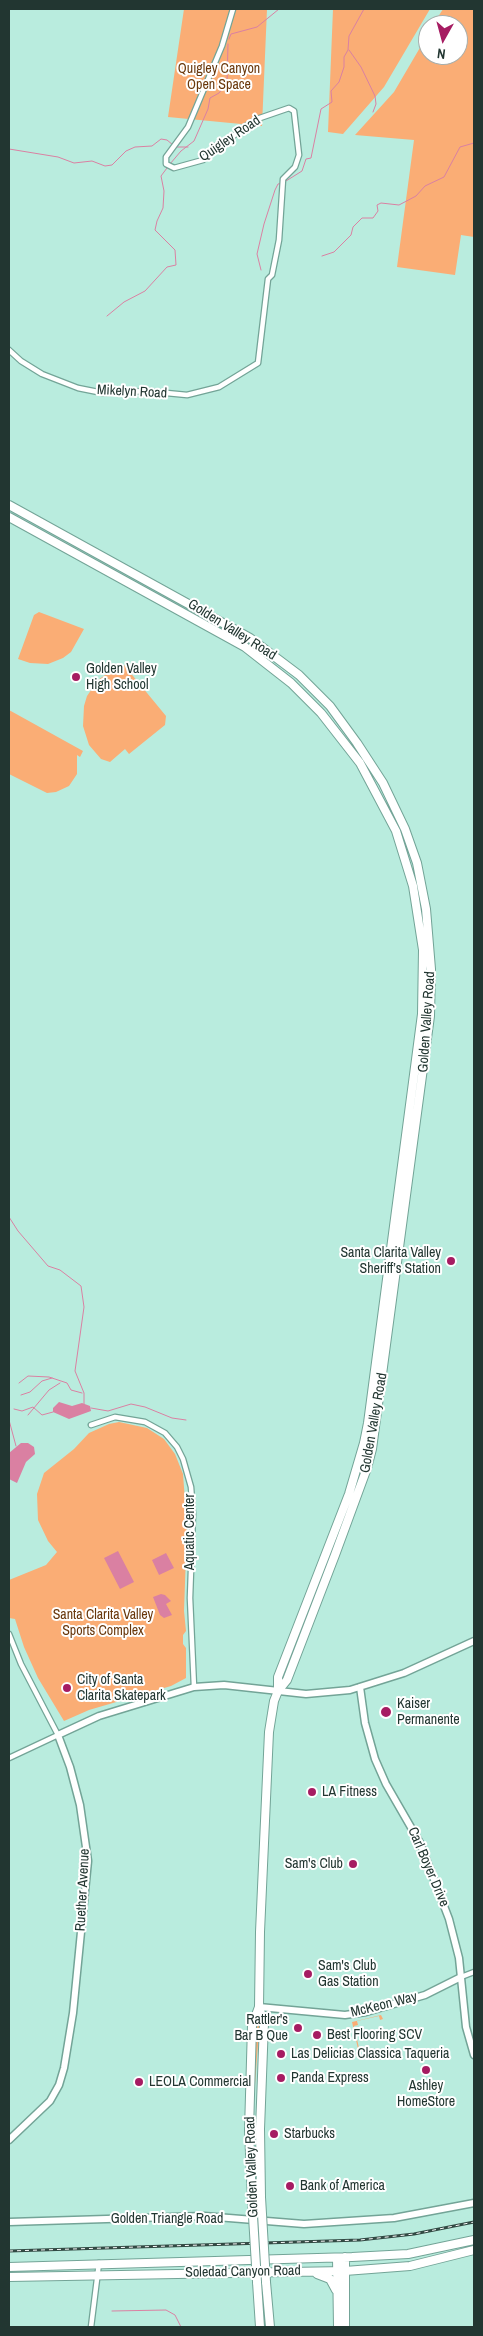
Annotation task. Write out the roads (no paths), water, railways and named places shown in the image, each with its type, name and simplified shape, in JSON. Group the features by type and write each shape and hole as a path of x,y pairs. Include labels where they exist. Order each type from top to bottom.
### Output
{"main road":[{"name":"Golden Valley Road","path":"9,505 250,638 299,675 330,706 383,783 405,829 417,863 429,932 432,969 430,1016 376,1428 367,1468 346,1526 287,1680 278,1691"},
{"name":"Golden Valley Road","path":"9,517 245,647 291,683 321,713 360,763 396,832 413,886 423,950 422,1014 368,1423 349,1494 278,1676 278,1691 268,1732 259,2007 264,2024 260,2129 261,2197 270,2327"},
{"name":"Golden Valley Road","path":"259,2007 252,2026 249,2130 260,2327"},
{"name":"Soledad Canyon Road","path":"9,2266 341,2258 408,2254 474,2241"},
{"name":"Soledad Canyon Road","path":"9,2277 341,2271 410,2266 474,2250"},
{"path":"341,2258 345,2327"},
{"path":"338,2327 338,2293 341,2271"},
{"path":"308,2272 329,2278 338,2293"}],"street":[{"name":"Quigley Road","path":"233,9 222,46 188,127 166,157 166,164 174,168 202,160 215,146 229,140 241,129 257,119 289,108 294,111 299,155 295,168 283,179 279,240 272,275 268,279 258,363"},
{"name":"Mikelyn Road","path":"9,350 21,361 42,374 78,388 102,393 146,391 187,395 219,387 258,363"},
{"name":"Aquatic Center","path":"91,1425 115,1417 145,1422 165,1433 177,1447 183,1459 191,1488 193,1514 190,1598 194,1687"},
{"name":"Ruether Avenue","path":"9,1634 21,1664 58,1735 70,1767 80,1805 88,1861 73,2013 64,2068 59,2085 50,2101 9,2140"},
{"path":"9,1758 99,1716 194,1687 224,1685 317,1694 360,1687 419,1668 474,1641"},
{"name":"Carl Boyer Drive","path":"360,1687 365,1723 372,1750 386,1784 426,1855 452,1928 461,1977 466,2026 474,2055"},
{"name":"McKeon Way","path":"259,2007 340,2015 359,2013 425,1995 474,1972"},
{"name":"Golden Triangle Road","path":"9,2222 204,2216 304,2224 394,2218 474,2203"},
{"path":"91,2327 99,2263"}],"waterway":[{"path":"229,39 231,34 257,27 279,9"},
{"path":"286,181 302,171 306,159 311,158 321,109 332,102 331,91 339,82 344,67 344,57 348,50 349,36 364,9"},
{"path":"170,164 181,151 194,141 208,109 210,98 219,93 227,83 228,44"},
{"path":"349,50 361,67 375,96 376,104 373,112"},
{"path":"9,149 58,157 74,163 92,161 105,166 112,165 126,151 135,147 152,146 161,139 167,140 173,145"},
{"path":"322,256 334,252 351,235 353,227 362,218 373,218 378,211 377,205 381,203 399,205 416,196 425,186 444,177 460,147 474,143"},
{"path":"177,147 188,147"},
{"path":"107,316 124,302 145,291 167,267 176,265 175,250 155,230 163,208 164,191 161,176 167,168"},
{"path":"261,270 257,254 264,224 275,190 278,184 282,183"},
{"path":"9,1217 18,1231 48,1266 60,1270 81,1286 84,1307 75,1371 84,1393 84,1404"},
{"path":"19,1383 28,1376 49,1377 67,1383 71,1390 82,1393"},
{"path":"21,1395 30,1392 42,1381 52,1378"},
{"path":"28,1415 49,1390 60,1383"},
{"path":"91,1408 108,1411 131,1404 145,1407 172,1418 186,1420"},
{"path":"14,1409 22,1411 33,1407 42,1415 53,1412"},
{"path":"9,1420 16,1446"},
{"path":"112,2311 166,2310 175,2315 181,2327"}],"railway":[{"path":"9,2251 360,2240 414,2234 474,2222"}],"place":[{"name":"Golden Valley High School","path":"76,677"},
{"name":"Santa Clarita Valley Sheriff’s Station","path":"451,1261"},
{"name":"City of Santa Clarita Skatepark","path":"67,1688"},
{"name":"Kaiser Permanente","path":"386,1712"},
{"name":"LA Fitness","path":"312,1792"},
{"name":"Sam's Club","path":"353,1864"},
{"name":"Sam's Club Gas Station","path":"308,1974"},
{"name":"Rattler's Bar B Que","path":"298,2028"},
{"name":"Best Flooring SCV","path":"317,2035"},
{"name":"Las Delicias Classica Taqueria","path":"281,2054"},
{"name":"Ashley HomeStore","path":"426,2070"},
{"name":"Panda Express","path":"281,2078"},
{"name":"LEOLA Commercial","path":"139,2082"},
{"name":"Starbucks","path":"274,2134"},
{"name":"Bank of America","path":"290,2186"}],"park label":[{"name":"Quigley Canyon Open Space","path":"219,78"},
{"name":"Santa Clarita Valley Sports Complex","path":"103,1624"}]}
